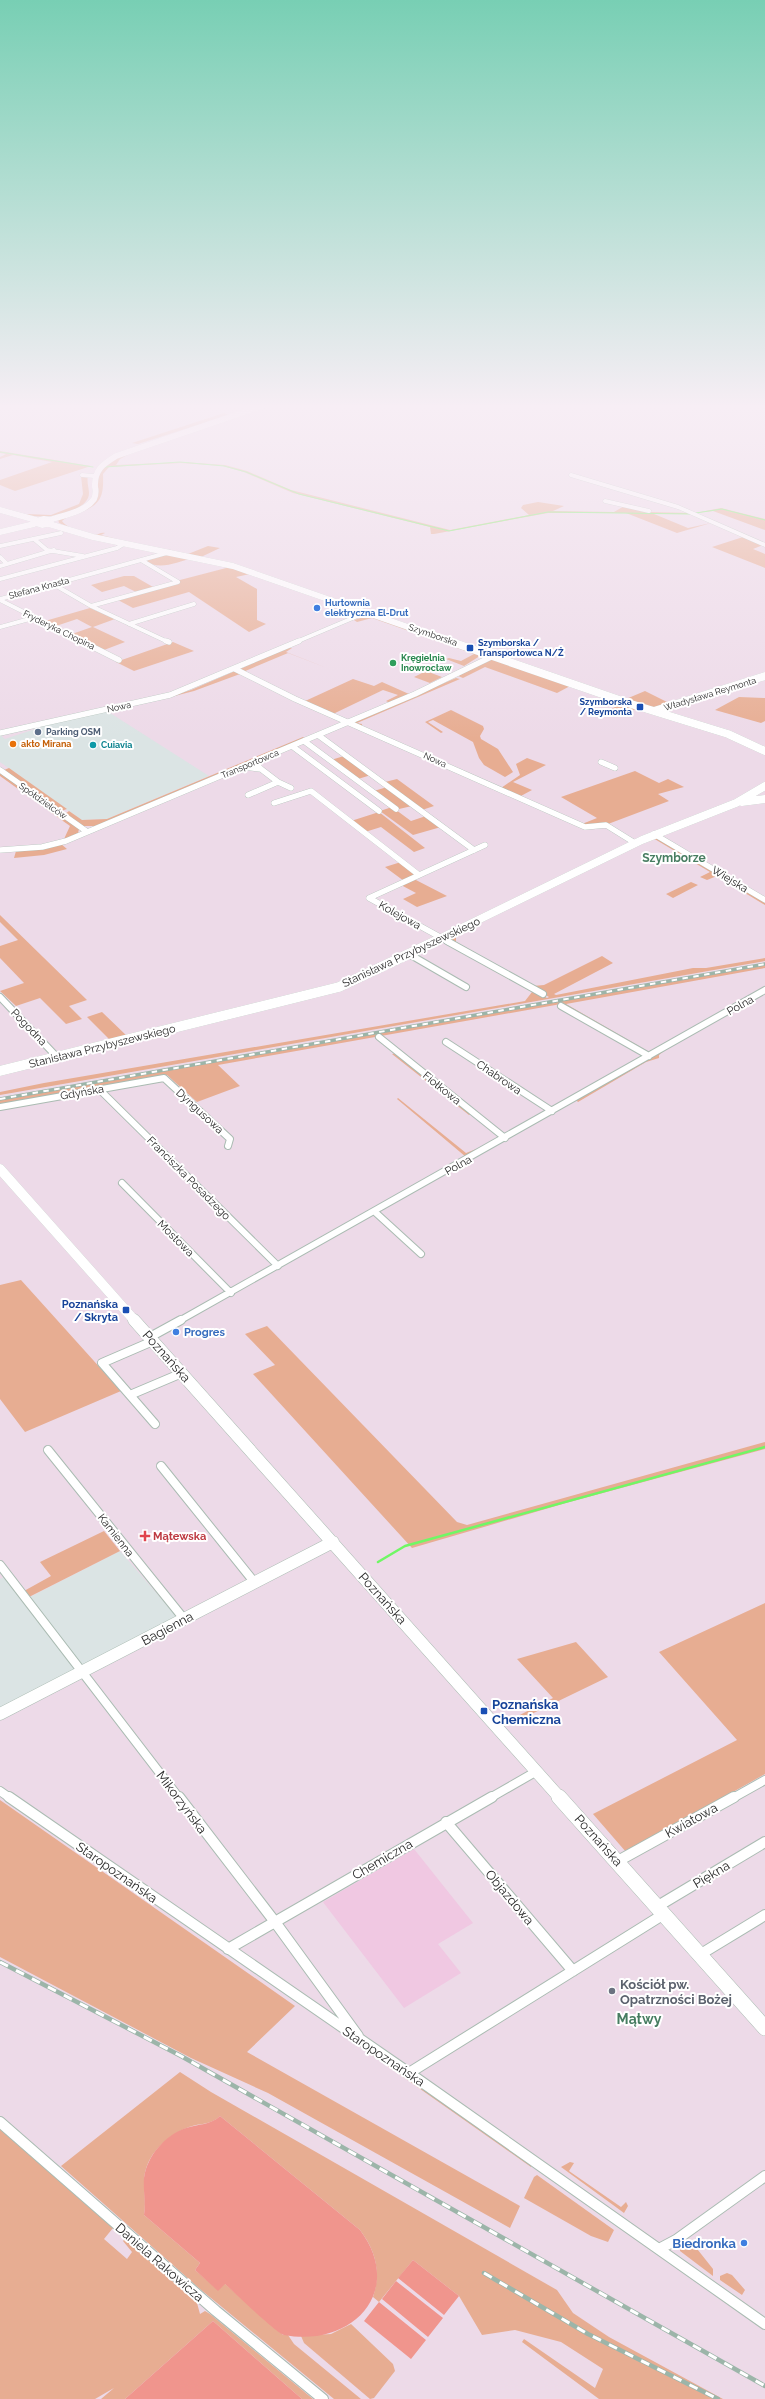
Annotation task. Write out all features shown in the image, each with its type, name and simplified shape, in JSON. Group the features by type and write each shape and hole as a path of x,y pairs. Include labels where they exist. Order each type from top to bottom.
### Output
{"street":[{"path":"14,515 35,522"},
{"path":"0,532 35,522 49,522 67,515"},
{"path":"696,515 765,545"},
{"name":"Szymborska","path":"49,522 89,536 233,566 654,711 728,734 765,751"},
{"path":"0,546 61,533"},
{"path":"34,539 47,550 54,550 84,557"},
{"path":"0,579 117,548 125,543"},
{"path":"0,566 54,550"},
{"name":"Stefana Knasta","path":"0,599 171,552"},
{"path":"0,557 7,564"},
{"path":"91,606 178,582 141,560"},
{"path":"53,584 91,606 169,642"},
{"name":"Fryderyka Chopina","path":"0,599 33,618 52,625 119,660"},
{"path":"129,624 194,604"},
{"name":"Nowa","path":"0,733 153,700 188,689 367,612"},
{"path":"0,627 33,618"},
{"name":"Transportowca","path":"0,850 52,845 243,767 415,694 493,656"},
{"name":"Nowa","path":"235,669 256,682 585,827 606,825 635,843"},
{"name":"Władysława Reymonta","path":"654,711 687,699 765,676"},
{"path":"318,735 474,850"},
{"path":"304,741 396,809"},
{"path":"292,746 378,811"},
{"path":"266,757 257,765 260,769 278,782 291,788 308,792 311,791 419,875"},
{"path":"601,762 615,768"},
{"path":"243,767 260,769"},
{"name":"Spółdzielców","path":"0,770 86,831"},
{"path":"248,795 278,782"},
{"name":"Stanisława Przybyszewskiego","path":"0,1071 324,991 352,981 654,834 736,803 765,786"},
{"path":"291,788 298,795"},
{"path":"274,803 308,792"},
{"name":"Stanisława Przybyszewskiego","path":"736,803 765,799"},
{"name":"Wiejska","path":"654,834 765,900"},
{"name":"Kolejowa","path":"485,845 369,898 543,994"},
{"path":"409,954 466,986"},
{"name":"Polna","path":"130,1395 102,1363 152,1339 765,990"},
{"name":"Pogodna","path":"0,997 57,1057"},
{"path":"561,1006 649,1056"},
{"name":"Fiołkowa","path":"379,1037 505,1138"},
{"name":"Chabrowa","path":"446,1042 552,1111"},
{"name":"Gdyńska","path":"0,1107 164,1078"},
{"name":"Dyngusowa","path":"164,1078 230,1139 228,1146"},
{"name":"Franciszka Posadzego","path":"99,1089 278,1266"},
{"name":"Poznańska","path":"0,1169 701,1954 765,2028"},
{"name":"Mostowa","path":"122,1183 231,1293"},
{"path":"375,1212 421,1254"},
{"path":"156,1424 130,1395 182,1373"},
{"name":"Kamienna","path":"48,1450 184,1619"},
{"path":"161,1466 255,1583"},
{"name":"Bagienna","path":"0,1714 333,1542"},
{"name":"Mikorzyńska","path":"0,1565 76,1666 83,1672 274,1922 362,2041"},
{"name":"Chemiczna","path":"228,1949 446,1822 538,1771"},
{"name":"Kwiatowa","path":"618,1861 765,1780"},
{"name":"Staropoznańska","path":"0,1791 326,2017 410,2073 765,2324"},
{"name":"Objazdowa","path":"446,1822 573,1971"},
{"name":"Piękna","path":"661,1910 765,1842"},
{"path":"410,2073 573,1971 661,1910"},
{"path":"701,1954 765,1914"},
{"path":"326,2017 338,2007"},
{"name":"Daniela Rakowicza","path":"0,2122 212,2307 324,2399"},
{"path":"659,2249 676,2240 765,2176"}],"shaded area":[{"path":"28,515 50,515 59,515 32,516"},
{"path":"75,515 62,521 72,528 59,523 58,519"},
{"path":"381,515 390,515 450,530 529,515 537,515 434,534 431,534 430,527"},
{"path":"631,515 656,515 688,528 711,523 677,533"},
{"path":"724,515 749,515 765,519 765,530"},
{"path":"105,533 101,535 117,539 95,535"},
{"path":"743,537 763,545 753,549 765,554 765,568 712,547"},
{"path":"208,546 220,548 201,557 188,554"},
{"path":"172,553 193,558 163,566 151,564 145,561"},
{"path":"230,567 250,574 236,577 257,589 257,620 266,624 249,632 189,592 133,608 118,600 138,593 124,586 102,592 91,585 124,576 134,576 153,587"},
{"path":"90,608 115,619 93,627 125,642 104,650 72,634 92,627 77,619 56,626 45,621"},
{"path":"371,616 483,654 464,666 446,659 449,658 461,661 474,654 372,618 357,622 354,620"},
{"path":"173,642 194,651 134,671 116,662"},
{"path":"286,648 292,648 286,652 327,668 288,653 243,672 238,670"},
{"path":"493,659 572,685 557,693 485,667 463,678 458,676"},
{"path":"235,671 240,674 194,691 159,700 191,690"},
{"path":"426,671 442,677 430,683 414,677"},
{"path":"456,678 460,679 357,723 362,724 362,726 353,722"},
{"path":"353,679 374,686 382,682 409,694 390,703 386,701 398,695 383,690 333,714 303,702"},
{"path":"645,691 669,703 654,709 626,699"},
{"path":"739,697 765,698 765,721 761,723 715,710"},
{"path":"623,703 637,708 624,715 609,710"},
{"path":"451,710 483,726 484,729 480,736 481,739 498,749 513,772 505,777 484,765 479,758 473,742 433,720 428,722 443,732 441,733 425,722"},
{"path":"107,711 209,776 107,819 81,820 0,762 0,735 5,739 53,723"},
{"path":"303,737 305,739 97,826 83,826 65,814 69,811 82,820 107,819"},
{"path":"344,756 371,775 358,779 331,760"},
{"path":"527,758 546,765 513,782 532,790 519,797 501,788 520,775 516,764"},
{"path":"9,768 67,809 61,811 4,770"},
{"path":"635,771 659,783 668,779 684,787 658,794 669,801 608,824 582,824 597,818 561,797"},
{"path":"0,772 79,829 78,833 64,839 70,826 0,776"},
{"path":"397,779 434,806 422,810 385,782"},
{"path":"387,787 412,806 399,809 374,791"},
{"path":"392,807 411,821 426,816 441,827 413,835 380,811"},
{"path":"379,812 425,848 414,852 381,827 365,832 351,821"},
{"path":"656,837 765,901 765,905 717,876 707,880 700,877 710,872 653,838"},
{"path":"61,844 67,849 44,855 14,858 16,851"},
{"path":"401,862 416,875 404,881 385,867"},
{"path":"414,879 447,896 417,907 403,899 416,893 401,885"},
{"path":"691,882 698,885 673,898 666,894"},
{"path":"0,915 87,1000 69,1006 82,1019 66,1024 40,998 16,1006 0,991 24,983 0,958 0,946 18,940 0,922"},
{"path":"475,925 477,927 456,937 456,942 533,986 544,985 602,956 613,963 554,994 556,995 693,968 706,968 765,958 765,961 0,1095 0,1092 44,1083 525,1001 532,992 466,955 469,954 547,998 549,997 447,939"},
{"path":"765,965 765,968 566,1004 651,1053 561,1004 218,1065 240,1086 197,1102 167,1075 0,1105 0,1100"},
{"path":"765,993 665,1050 659,1055 659,1058 646,1062 578,1102 576,1100"},
{"path":"102,1012 128,1037 111,1041 87,1017"},
{"path":"397,1053 472,1113 469,1115 392,1054"},
{"path":"398,1098 466,1153 484,1146 466,1157 397,1099"},
{"path":"21,1280 121,1391 25,1432 0,1399 0,1285"},
{"path":"267,1326 457,1522 467,1525 765,1442 765,1449 566,1503 412,1548 253,1374 275,1365 245,1334"},
{"path":"104,1531 120,1551 29,1597 24,1591 51,1576 40,1562"},
{"path":"120,1551 178,1618 0,1709 0,1579 4,1577 22,1601"},
{"path":"765,1603 765,1774 626,1852 593,1814 737,1740 659,1652"},
{"path":"576,1642 608,1677 513,1723 510,1720 553,1698 517,1659"},
{"path":"0,1800 295,2006 247,2052 520,2206 510,2228 268,2093 191,2058 0,1957"},
{"path":"414,1849 473,1923 438,1944 461,1973 404,2008 323,1902"},
{"path":"348,2035 531,2163 531,2167 345,2036"},
{"path":"180,2072 211,2092 557,2290 573,2313 609,2337 723,2399 599,2399 522,2342 524,2339 595,2388 603,2369 561,2342 515,2330 482,2335 459,2296 413,2260 379,2302 373,2297 377,2279 376,2262 370,2246 360,2230 220,2116 213,2121 189,2127 172,2136 158,2148 148,2163 144,2181 144,2215 200,2263 195,2270 218,2290 224,2283 283,2335 288,2335 294,2344 361,2399 334,2399 200,2289 61,2166"},
{"path":"220,2116 360,2230 373,2253 377,2274 374,2293 365,2310 350,2324 331,2333 309,2337 284,2335 280,2333 225,2284 218,2291 195,2270 200,2263 144,2215 144,2178 149,2162 158,2147 178,2131 208,2123"},
{"path":"0,2129 113,2228 104,2239 127,2259 132,2252 123,2241 125,2239 197,2303 200,2314 205,2311 210,2314 313,2399 302,2399 213,2321 125,2399 101,2399 114,2388 95,2399 0,2399"},
{"path":"570,2162 574,2163 569,2171 621,2207 626,2202 628,2206 624,2213 561,2167"},
{"path":"537,2175 614,2230 608,2242 591,2236 524,2198 534,2177"},
{"path":"690,2240 713,2269 713,2276 680,2251 680,2246"},
{"path":"413,2260 459,2296 444,2315 398,2278"},
{"path":"727,2273 732,2275 745,2290 742,2295 720,2280 720,2276"},
{"path":"396,2281 443,2318 428,2337 382,2299"},
{"path":"379,2302 426,2340 411,2359 364,2321"},
{"path":"213,2321 302,2399 125,2399"},
{"path":"351,2324 393,2364 395,2371 374,2398 370,2399 304,2343 301,2336 331,2334"}],"waterway":[{"path":"384,515 449,531 533,515"},
{"path":"745,515 765,520"},
{"path":"378,1562 405,1546 765,1447"}],"railway":[{"path":"0,1099 765,964"},
{"path":"0,1962 181,2056 765,2386"},
{"path":"484,2273 588,2334 718,2399"}],"place":[{"name":"Hurtownia elektryczna El-Drut","path":"317,608"},
{"name":"Szymborska / Transportowca N/Ż","path":"470,648"},
{"name":"Kręgielnia Inowrocław","path":"393,663"},
{"name":"Szymborska / Reymonta","path":"640,707"},
{"name":"Parking OSM","path":"38,732"},
{"name":"akto Mirana","path":"13,744"},
{"name":"Cuiavia","path":"93,745"},
{"name":"Poznańska / Skryta","path":"126,1310"},
{"name":"Progres","path":"176,1332"},
{"name":"Mątewska","path":"145,1536"},
{"name":"Poznańska Chemiczna","path":"484,1711"},
{"name":"Kościół pw. Opatrzności Bożej","path":"612,1991"},
{"name":"Biedronka","path":"744,2243"}],"district":[{"name":"Szymborze","path":"674,858"},
{"name":"Mątwy","path":"639,2019"}]}
